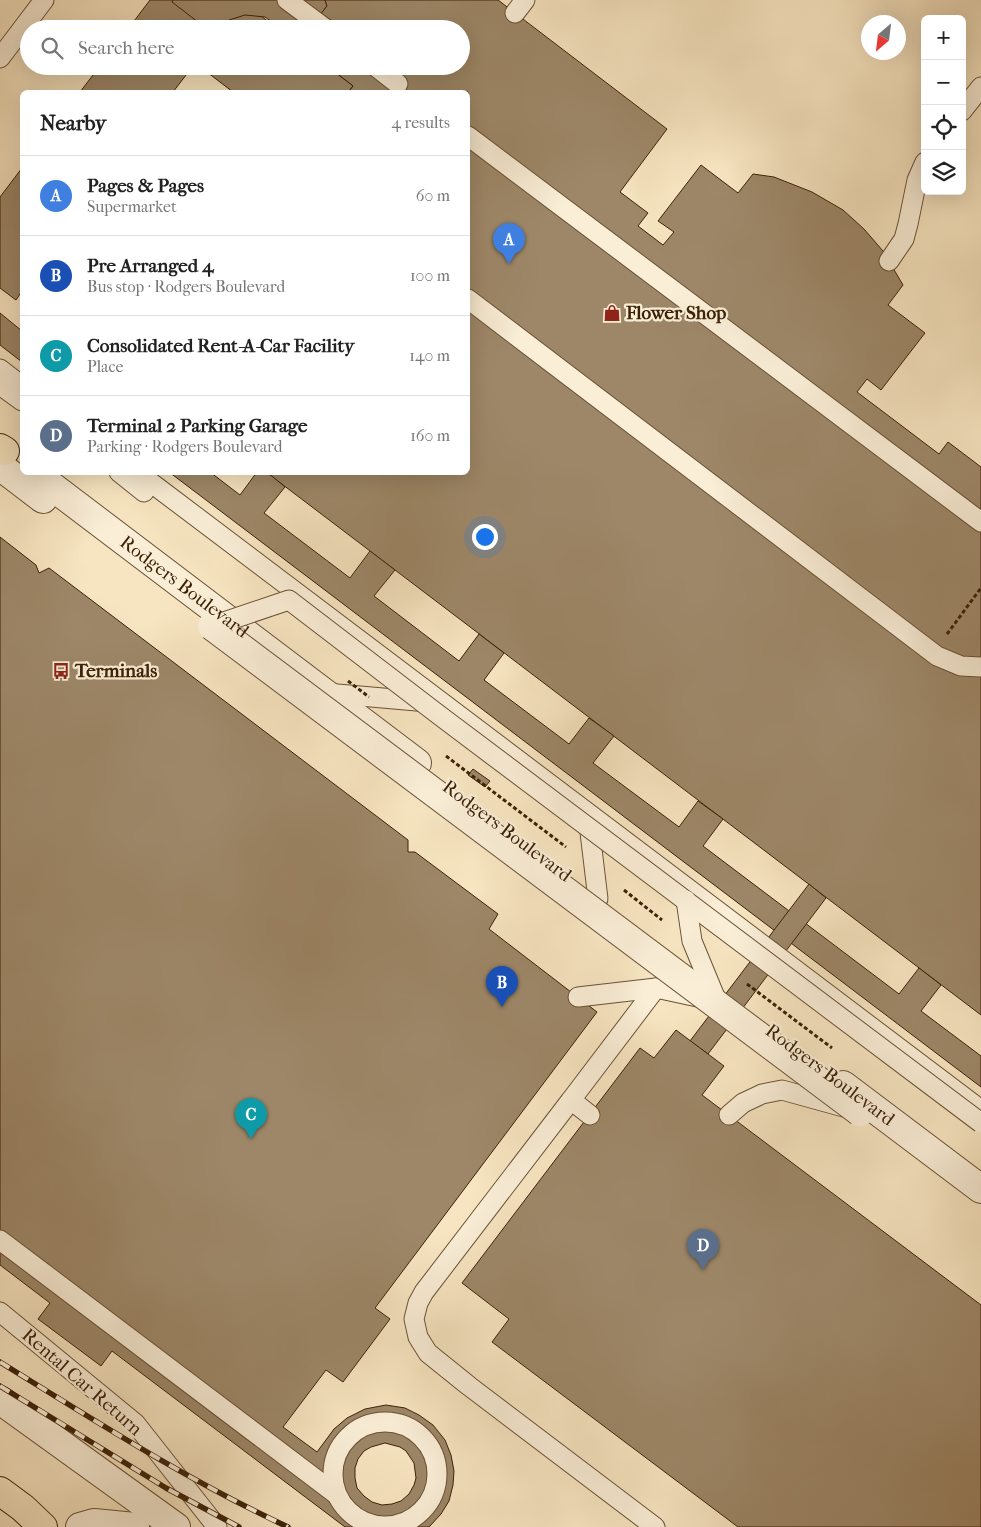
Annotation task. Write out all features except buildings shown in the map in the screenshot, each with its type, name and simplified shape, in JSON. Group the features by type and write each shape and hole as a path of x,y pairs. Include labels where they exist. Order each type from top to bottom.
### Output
{"highway":[{"path":"0,1491 23,1508 43,1527"}],"street":[{"path":"6,455 20,467"},
{"path":"30,475 212,626 734,998 860,1112 981,1204"},
{"name":"Rodgers Boulevard","path":"37,475 336,687 607,892 734,998 969,1171 981,1189"},
{"path":"0,1400 176,1527"},
{"path":"80,1527 94,1523 135,1527"}],"lane":[{"path":"29,20 44,0"},
{"path":"287,0 314,20"},
{"path":"0,58 20,32"},
{"path":"384,75 400,90"},
{"path":"966,106 981,87"},
{"path":"470,138 981,522"},
{"path":"889,260 904,239 917,180 921,171"},
{"path":"470,301 937,656 962,666 981,667"},
{"path":"0,369 20,384"},
{"path":"0,385 20,400"},
{"path":"123,475 981,1123"},
{"path":"141,475 981,1110"},
{"path":"212,626 289,600"},
{"path":"336,687 442,704"},
{"path":"587,813 607,892"},
{"path":"686,900 692,941 734,998"},
{"path":"578,997 656,988 734,998"},
{"path":"655,1527 428,1353 418,1336 414,1319 418,1303 424,1292 656,988"},
{"path":"729,1116 749,1100 762,1094 782,1090 860,1112"},
{"path":"571,1100 590,1114"},
{"path":"0,1240 337,1496"},
{"name":"Rental Car Return","path":"0,1312 134,1423 217,1527"},
{"path":"382,1421 397,1423 411,1428 430,1447 438,1474 435,1489 428,1503 419,1514 408,1521 390,1526 373,1526 353,1515 344,1507 337,1496 332,1479 333,1462 339,1447 350,1434 363,1426 382,1421"}],"path":[{"path":"943,640 981,588"},
{"path":"336,687 371,699"},
{"path":"441,752 569,849"},
{"path":"607,892 668,924"},
{"path":"734,998 832,1048"}],"railway":[{"path":"0,1362 177,1469 250,1509 288,1527"},
{"path":"0,1386 166,1488 239,1527"}],"place":[{"name":"Pages & Pages","path":"509,264"},
{"name":"Flower Shop","path":"612,313"},
{"name":"Terminals","path":"61,671"},
{"name":"Pre Arranged 4","path":"502,1007"},
{"name":"Consolidated Rent-A-Car Facility","path":"251,1139"},
{"name":"Terminal 2 Parking Garage","path":"703,1270"}]}
